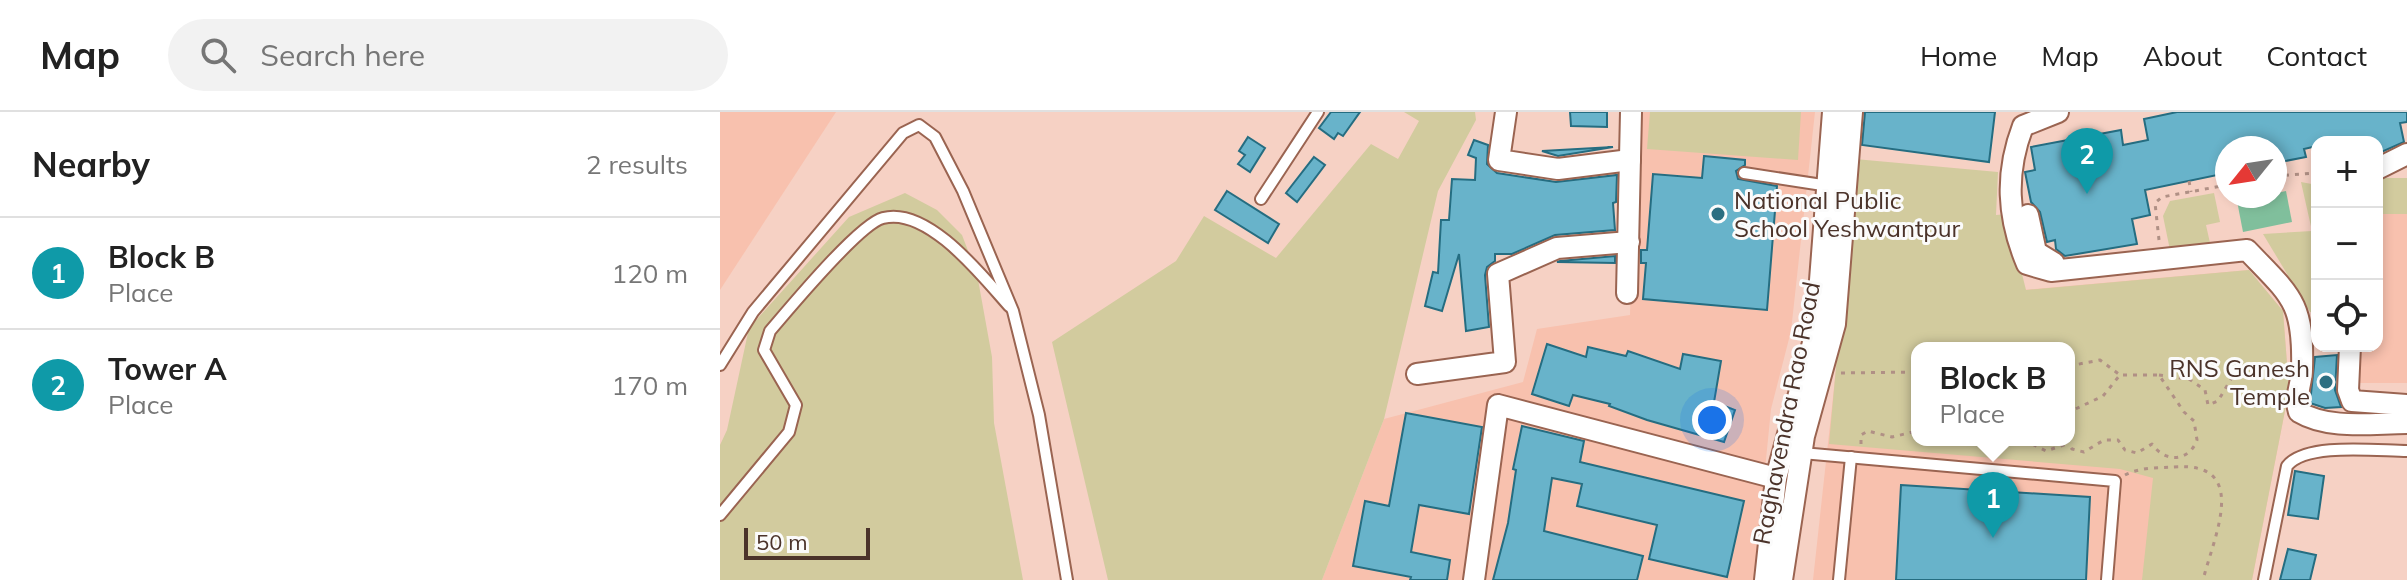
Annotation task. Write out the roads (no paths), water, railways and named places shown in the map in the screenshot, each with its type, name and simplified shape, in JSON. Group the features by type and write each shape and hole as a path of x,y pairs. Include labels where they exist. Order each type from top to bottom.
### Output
{"street":[{"path":"1506,112 1499,160 1558,169 1630,160"},
{"path":"1627,293 1631,112"},
{"name":"Raghavendra Rao Road","path":"1765,580 1776,478 1816,332 1833,112"},
{"name":"Raghavendra Rao Road","path":"1782,580 1802,453 1835,324 1852,112"},
{"path":"2058,112 2023,126 2011,157 2008,184 2018,242 2027,264 2051,271 2247,250 2291,296 2301,323 2302,372 2296,403 2299,412 2313,421 2407,405"},
{"path":"2383,166 2407,154"},
{"path":"2028,215 2036,252 2073,269"},
{"path":"1417,374 1505,362 1498,274 1557,248 1629,242"},
{"path":"2350,352 2348,390 2352,401 2367,414 2407,423"},
{"path":"1474,580 1498,405 1776,478"}],"lane":[{"path":"1261,199 1318,112"},
{"path":"720,365 753,312 903,133 919,125 935,137 963,191 1013,311 1039,415 1067,580"},
{"path":"1744,173 1829,186"},
{"path":"720,515 789,432 796,405 764,350 770,331 857,236 881,218 903,218 928,227 976,269 1013,311"},
{"path":"2264,580 2287,466 2292,460 2301,455 2339,450 2407,451"},
{"path":"1802,453 2115,481 2107,580"},
{"path":"1839,580 1851,457"}],"place":[{"name":"Tower A","path":"2087,194"},
{"name":"National Public School Yeshwantpur","path":"1718,214"},
{"name":"RNS Ganesh Temple","path":"2326,382"},
{"name":"Block B","path":"1993,538"}]}
